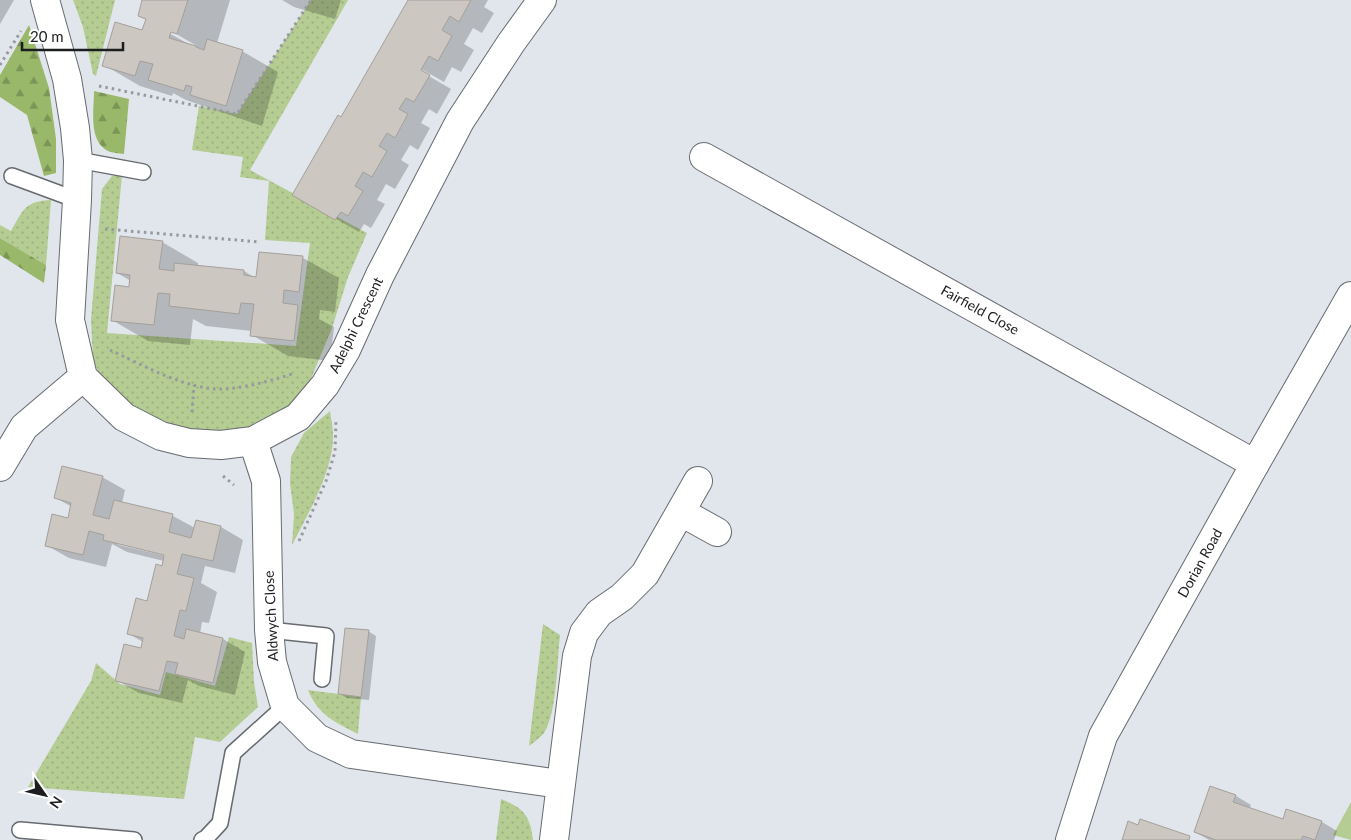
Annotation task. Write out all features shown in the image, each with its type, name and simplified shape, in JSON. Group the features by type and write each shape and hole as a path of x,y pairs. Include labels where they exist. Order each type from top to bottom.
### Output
{"street":[{"path":"0,467 24,427 83,377 70,320 77,200 78,160 75,128 67,79 45,0"},
{"name":"Adelphi Crescent","path":"83,377 124,416 161,436 189,443 221,445 254,441 298,416 325,385 346,350 380,275 460,121 511,43 542,0"},
{"name":"Fairfield Close","path":"704,157 1255,464"},
{"name":"Dorian Road","path":"1070,840 1103,736 1351,296"},
{"name":"Aldwych Close","path":"254,441 266,481 269,630 272,662 285,706 318,738 351,754 560,784"},
{"path":"554,840 577,656 584,633 600,613 622,597 646,574 698,481"},
{"path":"681,512 717,532"}],"lane":[{"path":"78,160 143,172"},
{"path":"12,176 77,200"},
{"path":"269,630 326,636 322,679"},
{"path":"202,840 220,823 233,753 285,706"},
{"path":"20,830 134,840"}],"path":[{"path":"67,79 237,114 311,0"},
{"path":"74,226 260,242"},
{"path":"70,320 91,338 110,350 194,386 224,389 264,383 297,372"},
{"path":"295,549 326,481 335,452 336,414 325,385"},
{"path":"189,443 205,462 267,512"}],"green space":[{"path":"73,0 115,0 96,76 93,74 83,27"},
{"path":"311,0 348,0 250,170 367,233 348,277 332,328 310,381 291,405 273,418 236,433 180,433 135,412 100,375 93,360 91,320 102,189 112,176 122,175 107,333 296,346 310,243 265,240 269,181 240,177 243,157 192,150 199,106 237,114"},
{"path":"29,25 49,88 56,139 56,173 44,176 27,115 0,97 0,75"},
{"path":"94,91 129,99 124,154 108,151 97,140 93,116"},
{"path":"51,200 46,265 0,238 0,225 11,231 26,208 35,202"},
{"path":"0,238 46,265 44,283 0,255"},
{"path":"330,411 333,435 325,477 292,545 294,514 290,483 291,457 304,433"},
{"path":"543,624 560,635 556,686 552,713 544,733 529,746"},
{"path":"229,637 252,643 254,682 258,707 220,742 195,737 184,799 28,787 91,681 96,663 120,684 160,695 166,672 215,686"},
{"path":"308,690 361,697 358,734 322,712"},
{"path":"501,799 520,809 524,814 530,824 533,840 496,840"},
{"path":"1351,802 1351,840 1333,835"}],"building":[{"path":"142,0 188,0 177,34 171,32 169,38 204,50 207,39 243,50 226,106 190,95 192,87 186,85 184,91 148,80 153,64 140,61 135,76 102,66 115,22 142,30 146,19 138,16"},
{"path":"408,0 471,0 459,22 450,16 442,30 452,36 438,61 429,56 421,70 430,75 414,102 406,98 399,109 408,114 395,138 387,133 379,146 387,151 372,177 363,172 355,186 363,191 348,216 341,212 335,220 292,195 338,115 341,117"},
{"path":"120,236 163,241 159,269 174,271 174,263 244,270 244,275 256,277 259,252 303,256 299,292 284,290 283,303 298,305 294,341 250,336 254,304 241,303 239,314 169,306 170,294 158,293 154,325 111,321 115,285 129,287 130,275 116,273"},
{"path":"62,466 103,476 93,515 109,519 114,500 173,514 169,532 191,538 196,520 221,526 213,561 182,554 177,574 194,578 186,611 180,610 174,636 184,639 186,629 223,638 213,683 175,674 178,663 167,661 159,691 115,681 124,644 141,648 143,638 127,634 136,598 147,601 156,564 162,566 164,555 103,540 104,535 89,531 83,555 45,546 52,514 68,518 71,503 54,498"},
{"path":"345,628 369,630 361,697 338,694"},
{"path":"1210,786 1236,795 1233,802 1283,819 1286,809 1322,821 1315,840 1303,836 1301,840 1216,840 1194,832"},
{"path":"1140,819 1190,836 1189,840 1122,840 1128,821 1138,825"}]}
